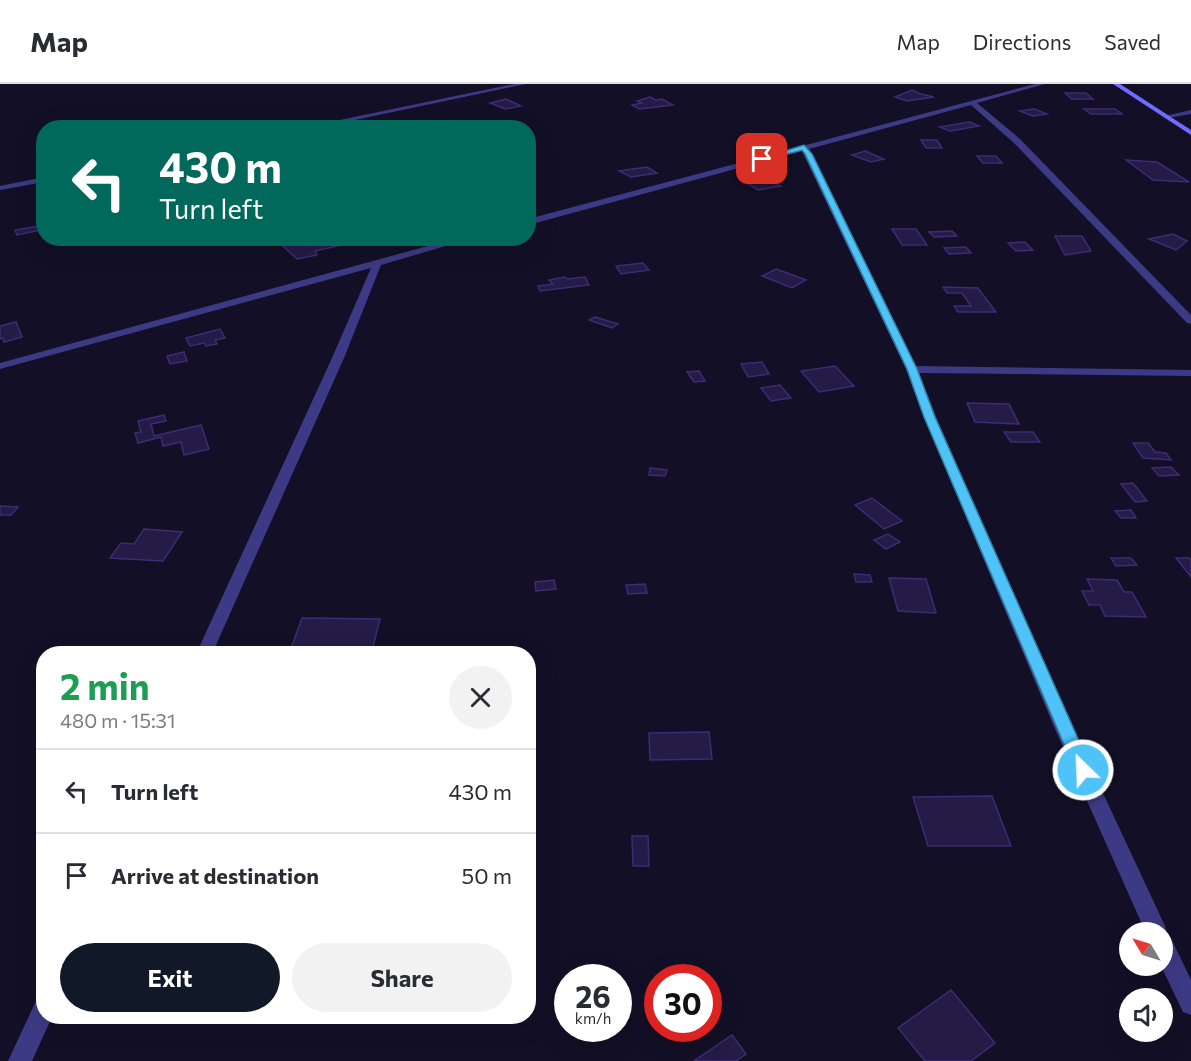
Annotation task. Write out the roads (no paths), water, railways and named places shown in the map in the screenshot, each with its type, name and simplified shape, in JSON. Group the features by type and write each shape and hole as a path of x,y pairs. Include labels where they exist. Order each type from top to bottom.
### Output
{"main road":[{"path":"1116,84 1191,133"}],"street":[{"path":"343,120 523,84"},
{"path":"536,220 1042,84"},
{"path":"973,103 1017,141 1191,321"},
{"path":"1168,116 1191,112"},
{"path":"804,147 912,369 930,417 1065,729 1152,922"},
{"path":"0,188 36,181"},
{"path":"0,366 441,246"},
{"path":"208,646 338,358 377,264"},
{"path":"912,369 1191,373"},
{"path":"1173,967 1191,1004"},
{"path":"20,1061 37,1024"}]}
